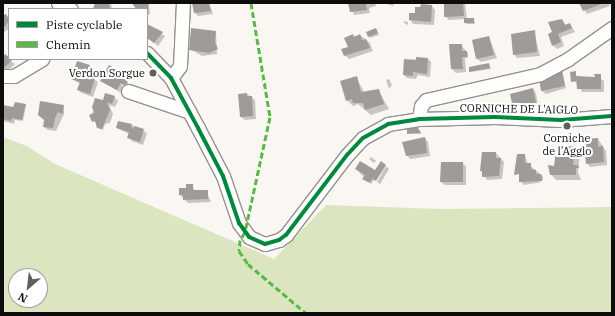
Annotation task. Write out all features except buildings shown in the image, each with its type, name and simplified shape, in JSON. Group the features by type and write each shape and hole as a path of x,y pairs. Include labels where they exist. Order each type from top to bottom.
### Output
{"street":[{"path":"58,3 69,8"},
{"path":"171,78 180,66 183,3"},
{"path":"419,119 421,106 426,100 540,74 568,60 612,28"},
{"path":"148,54 171,78 190,112"},
{"path":"3,76 14,76 40,60"},
{"path":"128,91 190,112"},
{"name":"CORNICHE DE L'AIGLO","path":"190,112 223,176 239,223 252,240 265,244 279,240 286,235 347,155 363,138 388,124 419,119 495,116 561,120 612,116"}],"green space":[{"path":"3,137 27,146 55,164 274,259 326,205 441,209 612,207 612,313 3,313"}],"marked path":[{"path":"251,3 270,117 245,232 240,240 239,251 248,264 306,313"}],"cycle path":[{"path":"148,54 171,78 198,128 223,176 239,223 249,237 265,244 279,240 286,235 347,155 363,138 388,124 419,119 495,117 561,120 612,116"}],"place":[{"name":"Verdon Sorgue","path":"153,73"},
{"name":"Corniche de l'Agglo","path":"567,126"}]}
